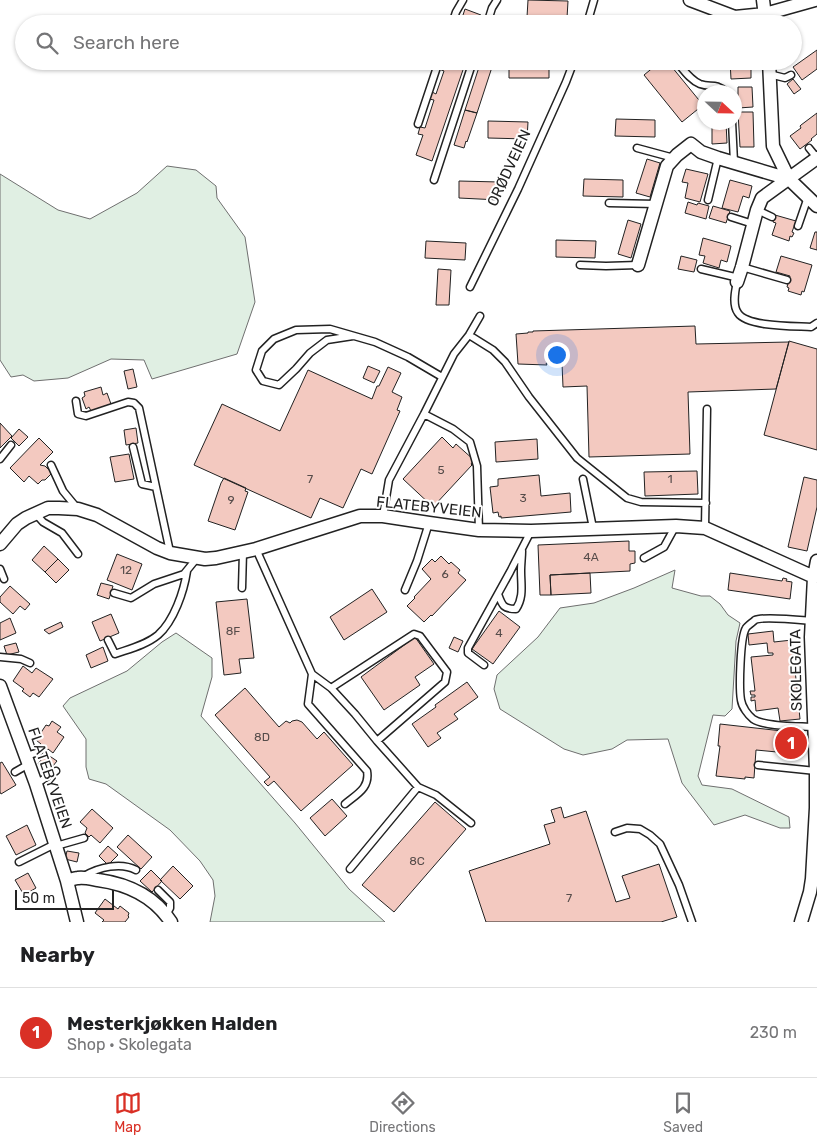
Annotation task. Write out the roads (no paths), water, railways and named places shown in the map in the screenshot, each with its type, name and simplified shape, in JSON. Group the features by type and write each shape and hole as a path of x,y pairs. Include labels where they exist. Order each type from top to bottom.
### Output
{"street":[{"path":"690,0 730,15"},
{"path":"763,0 765,15"},
{"path":"776,15 815,0"},
{"path":"769,70 773,146 789,179 812,201"},
{"path":"638,265 667,166 691,144 701,152 789,179"},
{"path":"739,276 762,198 817,158"},
{"name":"FLATEBYVEIEN","path":"0,544 18,524 35,513 48,508 78,509 97,515 156,548 170,553 197,558 216,558 250,551 360,516 384,516 479,530 531,531 676,526 705,528 814,578"},
{"name":"SKOLEGATA","path":"801,922 814,892 812,879 816,771 811,637 814,578 817,561"},
{"name":"FLATEBYVEIEN","path":"1,694 36,784 56,845 67,881 74,921"},
{"path":"67,881 81,878 109,881 136,891 147,898 168,918"}],"lane":[{"path":"455,15 463,0"},
{"path":"491,15 497,0"},
{"path":"590,15 594,0"},
{"path":"418,124 436,70"},
{"path":"434,180 470,70"},
{"name":"ORØDVEIEN","path":"470,287 518,189 571,70"},
{"path":"685,70 700,84 708,85"},
{"path":"773,70 785,78 791,75"},
{"path":"732,130 734,162"},
{"path":"637,148 674,158"},
{"path":"809,148 817,158"},
{"path":"708,200 718,158"},
{"path":"798,226 812,201"},
{"path":"609,203 656,204"},
{"path":"757,210 772,217"},
{"path":"731,217 753,224"},
{"path":"580,265 638,265"},
{"path":"702,269 739,276 787,280"},
{"path":"739,276 734,296 737,313 746,320 765,325 811,327 817,323"},
{"path":"384,516 390,480 454,354 469,335 480,316"},
{"path":"352,336 327,340 310,353 279,385 264,380 256,370 262,351 274,339 296,330 330,329 375,342 408,357 442,377"},
{"path":"469,335 493,350 505,362 577,458 627,498 641,502 706,503"},
{"path":"76,401 78,414 86,416 128,402 134,403 139,408 170,553"},
{"path":"705,528 707,409"},
{"path":"424,414 454,429 470,442 477,466 479,530"},
{"path":"0,459 11,446"},
{"path":"134,448 142,484 156,487"},
{"path":"51,466 63,491 78,509"},
{"path":"583,479 593,528"},
{"path":"35,513 43,522 62,533 78,554"},
{"path":"405,590 429,523"},
{"path":"644,558 664,547 676,526"},
{"path":"484,665 468,653 468,648 531,531"},
{"path":"498,594 501,603 508,609 516,610 520,603 522,589 523,547"},
{"path":"242,588 250,551"},
{"path":"250,551 312,674 331,688 418,787 436,795 471,823"},
{"path":"114,593 131,598 154,584 184,574 197,558"},
{"path":"0,569 4,579"},
{"path":"108,640 115,654 147,642 158,635 167,625 176,608 185,583 187,571"},
{"path":"812,621 764,618 755,620 746,628 742,645 740,676 741,701 747,713 754,720 763,724 814,727"},
{"path":"331,688 414,634 420,636 447,672 445,682 377,741"},
{"path":"0,657 20,659 30,663"},
{"path":"312,674 308,704 367,771 368,778 365,787 345,804"},
{"path":"15,772 27,760 39,752"},
{"path":"758,766 816,771"},
{"path":"36,784 56,771"},
{"path":"350,869 418,787"},
{"path":"615,832 627,828 640,829 660,844 679,885 692,922"},
{"path":"19,862 56,845 84,838"},
{"path":"81,878 90,872 105,868 120,866 136,870"},
{"path":"158,890 170,902 168,918"}],"place":[{"name":"Mesterkjøkken Halden","path":"791,743"}]}
